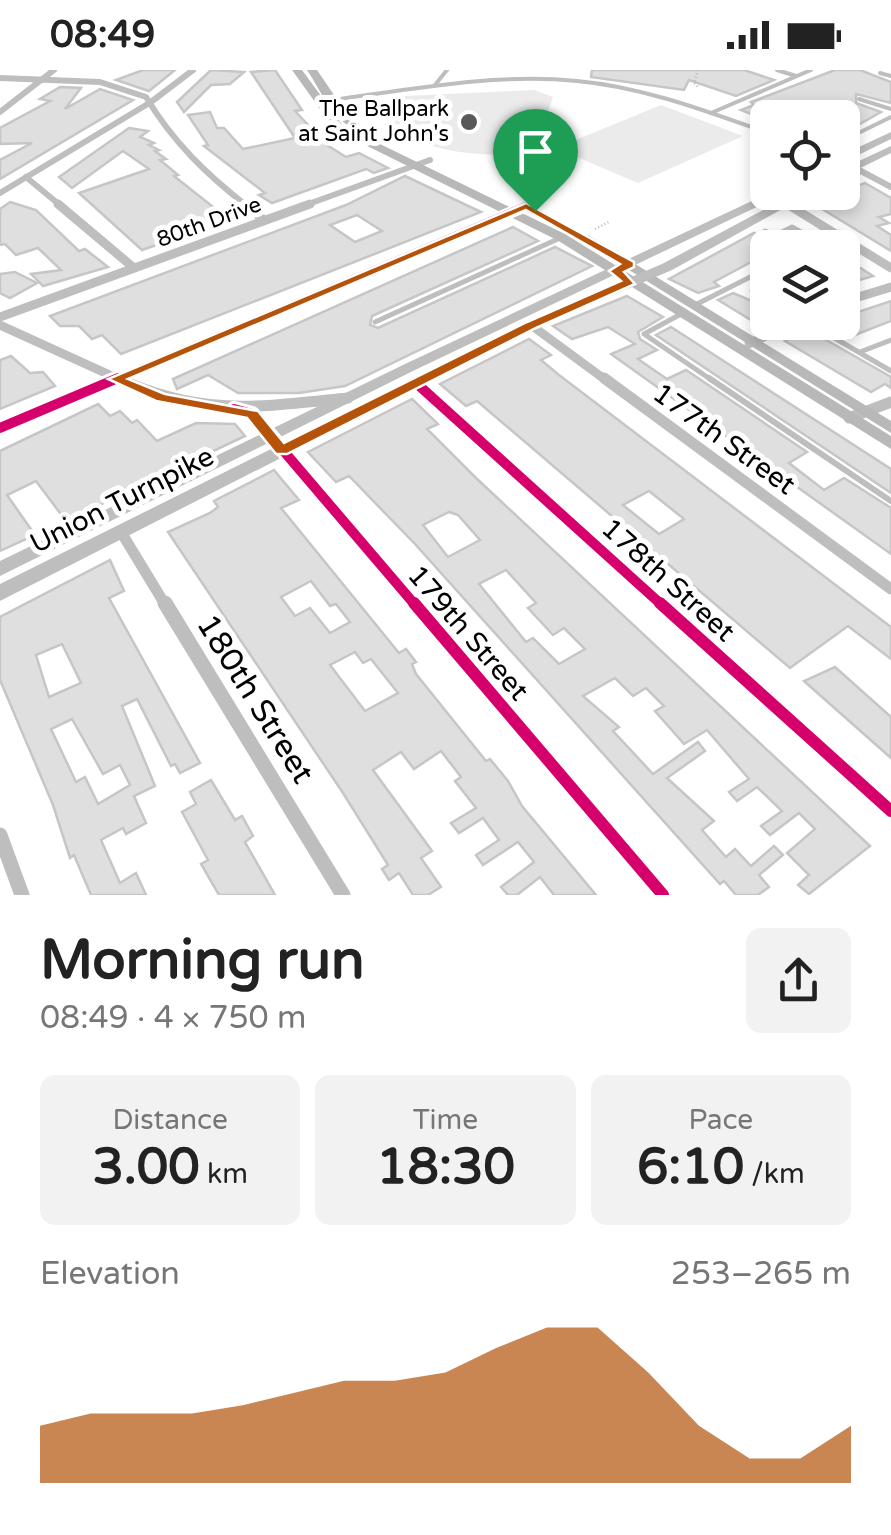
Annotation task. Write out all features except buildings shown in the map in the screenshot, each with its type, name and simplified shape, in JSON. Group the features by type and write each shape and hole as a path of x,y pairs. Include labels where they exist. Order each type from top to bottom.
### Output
{"main road":[{"path":"297,70 339,128 424,162"},
{"path":"312,70 353,125 520,209 630,273 856,415 891,444"},
{"path":"860,151 891,135"},
{"path":"860,165 891,149"},
{"path":"520,209 561,237 630,273"},
{"name":"Union Turnpike","path":"0,593 120,532 349,398 630,273 760,210"},
{"name":"Union Turnpike","path":"0,569 416,382 630,273"},
{"path":"856,415 891,428"}],"street":[{"path":"0,112 54,70"},
{"path":"0,193 151,102 193,70"},
{"path":"0,78 100,82 129,89 151,102 166,130 202,171 264,220"},
{"name":"80th Drive","path":"0,317 424,162"},
{"path":"860,169 891,186"},
{"path":"26,177 134,268"},
{"path":"0,428 520,209"},
{"path":"802,210 891,268"},
{"path":"860,296 891,287"},
{"path":"0,325 161,398 234,409 349,398"},
{"name":"177th Street","path":"531,325 891,590"},
{"path":"745,346 758,340"},
{"name":"178th Street","path":"416,382 891,811"},
{"path":"856,415 891,402"},
{"name":"179th Street","path":"234,409 252,414 663,895"},
{"name":"180th Street","path":"120,532 343,895"},
{"path":"0,834 22,895"}],"lane":[{"path":"434,86 447,70"},
{"path":"777,70 797,76"},
{"path":"711,112 811,70"},
{"path":"880,73 891,76"},
{"path":"317,102 434,86 525,79 580,82 663,98 750,126"},
{"path":"859,99 891,109"},
{"path":"860,132 891,117"},
{"path":"375,322 561,237"},
{"path":"750,277 644,334 891,501"},
{"path":"837,340 891,371"},
{"path":"859,353 891,340"}],"path":[{"path":"698,70 694,84 699,88"},
{"path":"589,232 610,222"}],"shaded area":[{"name":"The Ballpark at Saint John's","path":"534,90 553,97 533,152 481,154 431,146 398,133 390,110 405,96"},
{"path":"661,105 743,136 638,183 556,148"}],"cycle path":[{"path":"0,428 526,206"},
{"path":"415,382 891,811"},
{"path":"234,409 252,414 663,895"}],"place":[{"name":"The Ballpark at Saint John's","path":"469,122"}],"route":[{"path":"526,206 535,211 629,265 615,271 630,281 531,325 282,450 252,414 161,398 116,379 526,206"}]}
